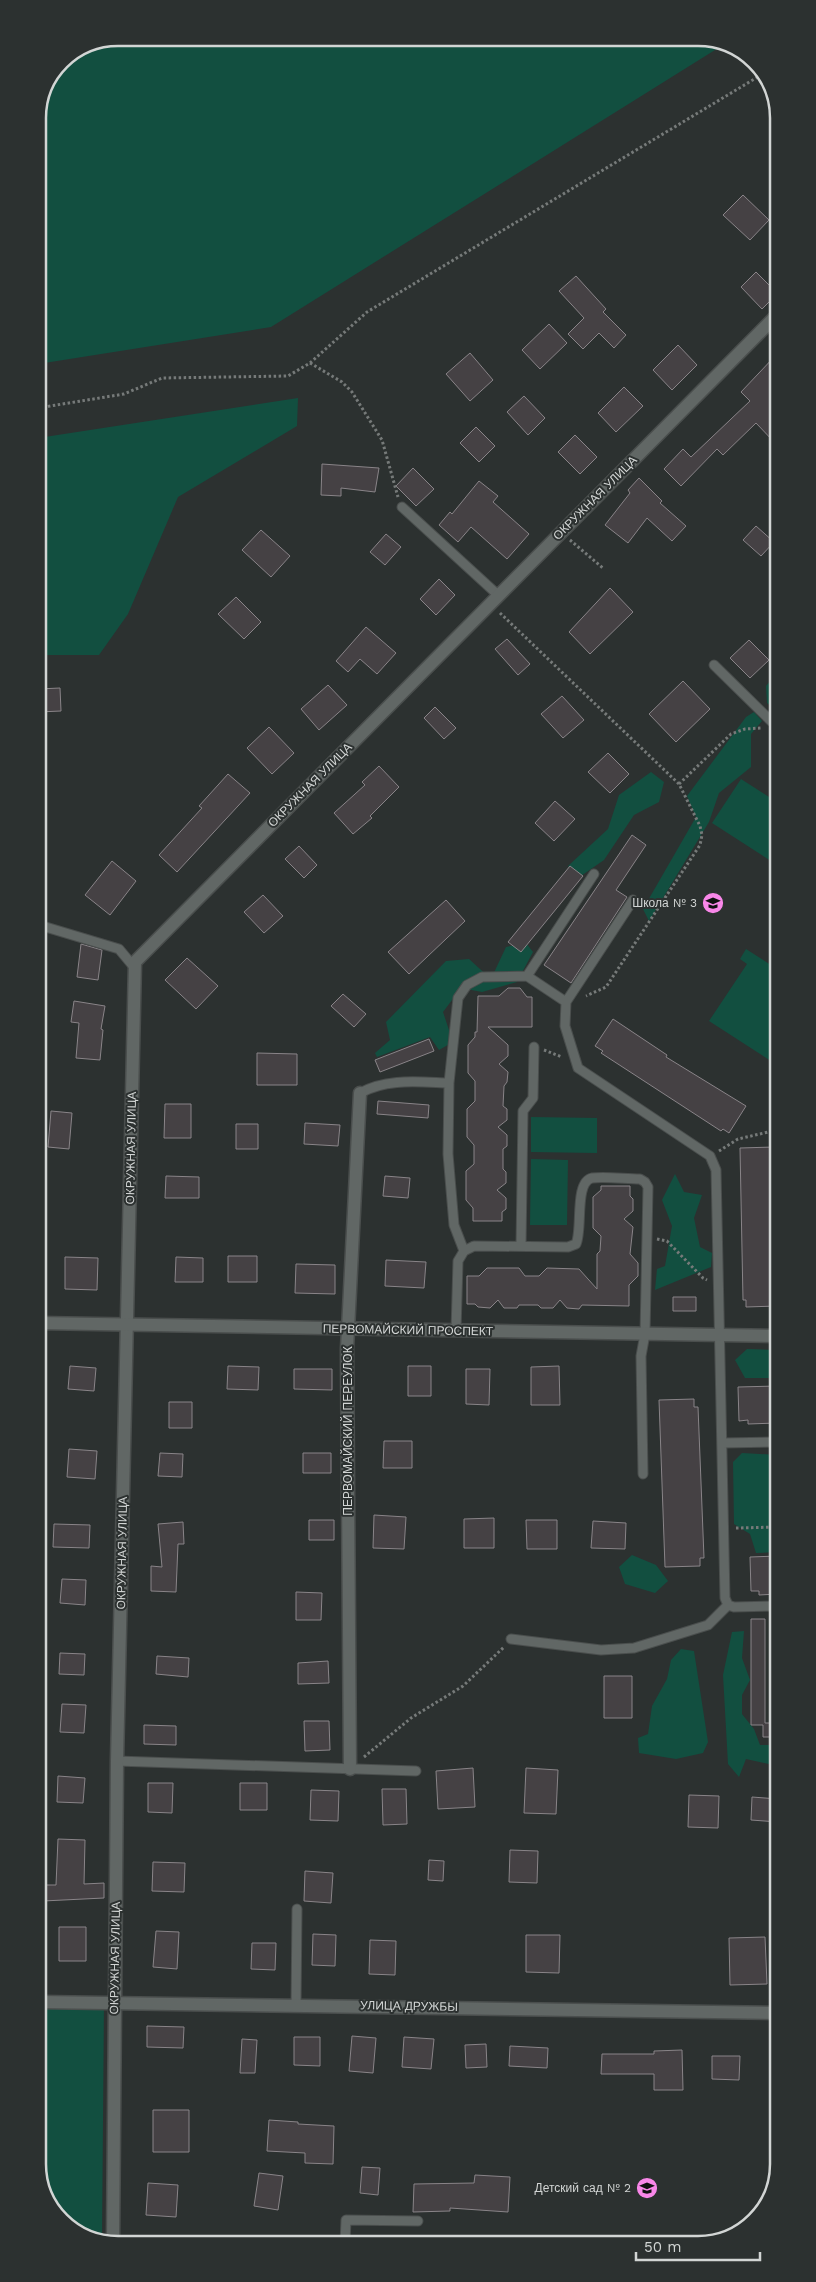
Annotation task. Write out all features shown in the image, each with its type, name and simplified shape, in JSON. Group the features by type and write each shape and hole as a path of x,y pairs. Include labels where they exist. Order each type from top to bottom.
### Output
{"street":[{"name":"ОКРУЖНАЯ УЛИЦА","path":"114,2236 117,1761 135,962 770,322"},
{"name":"ПЕРВОМАЙСКИЙ ПЕРЕУЛОК","path":"350,1769 348,1329 360,1093"},
{"name":"ПЕРВОМАЙСКИЙ ПРОСПЕКТ","path":"46,1323 770,1336"},
{"name":"УЛИЦА ДРУЖБЫ","path":"46,2002 296,2004 770,2013"}],"lane":[{"path":"402,507 494,599"},
{"path":"714,665 770,719"},
{"path":"527,976 594,874"},
{"path":"633,900 566,1002 565,1026 578,1068 710,1156 716,1170 721,1336 725,1598 728,1605 734,1607 770,1606"},
{"path":"46,927 119,949 134,967"},
{"path":"464,1251 454,1225 448,1154 448,1083 458,998 467,985 482,977 527,976 566,1002"},
{"path":"521,1246 523,1111 534,1098 534,1047"},
{"path":"360,1093 375,1085 404,1082 448,1083"},
{"path":"456,1331 458,1261 464,1251 474,1246 568,1247 576,1244 579,1236 581,1189 584,1182 592,1178 640,1179 645,1182 648,1187 645,1334 641,1356 643,1474"},
{"path":"722,1444 770,1442"},
{"path":"511,1639 601,1650 634,1648 708,1625 728,1605"},
{"path":"117,1761 416,1771"},
{"path":"296,2004 297,1909"},
{"path":"345,2236 346,2220 418,2221"}],"path":[{"path":"46,407 124,394 162,378 288,376 310,363 367,312 757,77"},
{"path":"310,363 342,382 352,392 382,440 387,453 394,488 402,507"},
{"path":"561,532 604,569"},
{"path":"494,599 679,784 702,835 700,845 606,987 566,1002"},
{"path":"679,784 731,734 745,729 758,730"},
{"path":"534,1047 558,1054 578,1068"},
{"path":"710,1156 738,1139 770,1132"},
{"path":"647,1236 667,1241 703,1278 718,1283"},
{"path":"724,1528 770,1527"},
{"path":"350,1769 411,1718 463,1686 511,1639"}],"green space":[{"path":"119,46 702,46 717,49 271,327 46,363 46,119 48,104 58,78 78,58 104,48"},
{"path":"298,398 297,426 178,497 128,614 99,655 46,655 46,437"},
{"path":"770,681 770,706 767,703 766,686"},
{"path":"754,712 762,721 751,734 751,767 719,793 709,822 649,921 643,909 696,817 687,796 746,717"},
{"path":"651,772 664,782 659,802 634,815 604,860 578,878 568,866 608,829 619,795"},
{"path":"741,779 770,798 770,860 712,823"},
{"path":"526,943 533,952 517,982 482,992 461,988 443,1012 453,1042 439,1050 430,1037 377,1057 375,1053 390,1040 386,1022 446,961 469,959 491,979 506,947"},
{"path":"746,949 770,964 770,1060 709,1021 747,964 740,959"},
{"path":"531,1117 597,1118 597,1153 531,1152"},
{"path":"531,1159 568,1160 567,1225 530,1225"},
{"path":"675,1174 684,1192 702,1195 694,1218 700,1247 712,1253 711,1267 655,1290 657,1269 665,1266 672,1226 662,1200"},
{"path":"747,1349 770,1350 770,1378 745,1378 735,1360"},
{"path":"742,1453 770,1455 770,1552 756,1553 750,1534 734,1524 733,1462"},
{"path":"632,1555 656,1565 668,1581 655,1593 625,1584 619,1567"},
{"path":"744,1631 742,1658 750,1680 742,1695 742,1714 754,1729 760,1745 770,1745 770,1764 746,1759 739,1777 728,1764 723,1675 732,1632"},
{"path":"681,1649 694,1651 708,1742 703,1753 676,1759 639,1753 638,1738 648,1734 652,1706 667,1679 671,1660"},
{"path":"46,2001 104,2002 102,2233 78,2224 71,2218 56,2200 49,2182 46,2163"}],"building":[{"path":"743,195 769,220 750,240 723,215"},
{"path":"756,272 770,286 770,301 762,309 741,287"},
{"path":"576,276 606,309 603,312 626,335 614,348 599,333 583,349 568,334 584,318 559,291"},
{"path":"549,324 567,343 540,369 522,350"},
{"path":"678,345 697,365 672,390 653,370"},
{"path":"470,353 493,380 470,401 446,374"},
{"path":"770,361 770,438 756,423 723,455 717,449 681,486 664,469 683,449 691,457 750,401 741,392"},
{"path":"624,387 643,406 616,432 598,413"},
{"path":"524,396 545,418 528,435 507,412"},
{"path":"476,427 495,446 479,462 460,443"},
{"path":"575,435 597,457 580,474 558,452"},
{"path":"322,464 379,468 375,492 341,488 341,496 321,495"},
{"path":"413,468 434,489 416,506 396,486"},
{"path":"639,478 662,501 660,503 686,526 672,541 647,518 628,543 605,525 630,493 628,490"},
{"path":"479,481 498,496 493,502 529,534 507,559 471,527 458,542 439,525 450,512 452,514"},
{"path":"756,526 770,538 770,546 761,556 743,540"},
{"path":"261,530 290,556 271,577 242,550"},
{"path":"386,534 401,547 385,565 370,552"},
{"path":"439,579 455,595 436,615 420,599"},
{"path":"610,588 633,612 590,654 569,632"},
{"path":"236,597 261,622 244,639 218,614"},
{"path":"366,627 396,653 377,674 360,659 348,672 336,661"},
{"path":"507,639 530,664 518,675 495,649"},
{"path":"749,640 769,660 750,678 730,658"},
{"path":"683,681 710,709 676,742 649,714"},
{"path":"328,685 347,705 319,730 301,709"},
{"path":"60,688 61,711 46,712 46,689"},
{"path":"562,696 584,720 563,738 541,714"},
{"path":"435,707 456,728 444,739 424,718"},
{"path":"269,727 294,753 272,774 247,748"},
{"path":"608,753 629,774 610,793 588,772"},
{"path":"379,766 399,787 370,816 372,818 353,834 334,813 365,785 362,782"},
{"path":"228,774 250,793 177,872 159,855 202,808 199,806"},
{"path":"555,801 575,819 554,841 535,823"},
{"path":"632,835 646,845 616,890 627,897 571,983 544,965"},
{"path":"299,846 317,865 304,878 285,859"},
{"path":"112,861 136,881 110,915 85,895"},
{"path":"570,866 583,876 521,952 508,942"},
{"path":"263,895 283,916 264,933 244,912"},
{"path":"446,900 465,921 409,974 388,952"},
{"path":"81,944 102,950 98,980 77,977"},
{"path":"187,958 218,986 196,1009 165,980"},
{"path":"508,988 520,988 527,997 532,997 532,1027 488,1027 508,1045 508,1056 499,1064 508,1072 507,1082 504,1086 503,1106 507,1109 507,1120 498,1127 507,1135 507,1146 503,1149 503,1169 506,1172 506,1183 497,1190 506,1198 506,1209 502,1212 502,1221 473,1221 473,1208 466,1200 466,1171 474,1164 474,1145 467,1137 467,1109 475,1101 475,1081 468,1073 468,1045 475,1037 475,1032 477,1032 478,996 499,996"},
{"path":"343,994 366,1014 354,1027 331,1006"},
{"path":"74,1001 105,1006 101,1029 103,1030 100,1060 76,1058 79,1023 71,1022"},
{"path":"613,1019 667,1055 666,1057 746,1106 729,1133 723,1129 721,1131 601,1053 603,1051 595,1046"},
{"path":"429,1039 434,1051 380,1072 375,1060"},
{"path":"257,1053 297,1054 297,1085 257,1085"},
{"path":"378,1101 429,1105 428,1118 377,1114"},
{"path":"165,1104 191,1104 191,1138 164,1138"},
{"path":"51,1111 72,1113 69,1149 48,1147"},
{"path":"305,1123 340,1125 338,1146 304,1144"},
{"path":"236,1124 258,1124 258,1149 236,1149"},
{"path":"770,1147 770,1306 746,1307 746,1300 743,1300 740,1148"},
{"path":"166,1176 199,1177 199,1198 165,1198"},
{"path":"385,1176 410,1178 408,1198 383,1196"},
{"path":"601,1186 630,1186 633,1211 624,1219 633,1227 630,1254 638,1263 638,1276 629,1285 629,1306 582,1305 579,1309 567,1308 560,1300 553,1308 541,1308 538,1305 519,1305 517,1308 504,1308 498,1300 490,1308 467,1304 467,1276 479,1276 487,1268 519,1268 525,1276 539,1276 547,1268 579,1269 597,1289 597,1254 600,1251 601,1236 593,1228 593,1197 601,1190"},
{"path":"228,1256 257,1256 257,1282 228,1282"},
{"path":"65,1257 98,1258 97,1290 65,1289"},
{"path":"176,1257 203,1258 203,1282 175,1282"},
{"path":"386,1260 426,1262 424,1288 385,1286"},
{"path":"296,1264 335,1265 335,1294 295,1293"},
{"path":"673,1297 696,1297 696,1311 673,1311"},
{"path":"70,1366 96,1368 94,1391 68,1389"},
{"path":"228,1366 259,1367 258,1390 227,1389"},
{"path":"408,1366 431,1366 431,1396 408,1396"},
{"path":"559,1366 560,1405 531,1405 531,1367"},
{"path":"294,1369 332,1369 332,1390 294,1389"},
{"path":"466,1369 490,1369 489,1405 466,1404"},
{"path":"770,1386 770,1423 748,1424 748,1420 739,1421 738,1387"},
{"path":"694,1399 694,1407 698,1407 704,1558 700,1558 700,1566 665,1567 659,1400"},
{"path":"169,1402 192,1402 192,1428 169,1428"},
{"path":"384,1441 412,1441 412,1468 383,1468"},
{"path":"69,1449 97,1451 95,1479 67,1477"},
{"path":"160,1453 183,1454 182,1477 158,1476"},
{"path":"303,1453 331,1453 331,1473 303,1473"},
{"path":"374,1515 406,1517 404,1549 373,1548"},
{"path":"494,1518 494,1548 464,1548 464,1519"},
{"path":"309,1520 334,1520 334,1540 309,1540"},
{"path":"526,1520 557,1520 557,1549 527,1549"},
{"path":"593,1521 626,1523 625,1549 591,1548"},
{"path":"183,1522 184,1544 178,1544 176,1592 151,1591 151,1566 162,1567 158,1524"},
{"path":"54,1524 90,1525 89,1548 53,1547"},
{"path":"770,1556 770,1594 759,1595 759,1591 751,1591 750,1557"},
{"path":"62,1579 86,1580 85,1605 60,1603"},
{"path":"296,1592 322,1593 321,1620 296,1620"},
{"path":"751,1619 765,1619 765,1723 770,1723 770,1737 763,1737 763,1725 751,1725"},
{"path":"60,1653 85,1654 84,1675 59,1674"},
{"path":"157,1656 189,1658 188,1677 156,1674"},
{"path":"328,1661 329,1683 298,1684 298,1663"},
{"path":"604,1676 632,1676 632,1718 604,1718"},
{"path":"62,1704 86,1705 84,1733 60,1732"},
{"path":"304,1721 329,1721 330,1750 305,1751"},
{"path":"144,1725 176,1726 176,1745 144,1744"},
{"path":"473,1768 475,1807 438,1809 436,1771"},
{"path":"526,1768 558,1770 556,1814 524,1813"},
{"path":"58,1776 85,1778 83,1803 57,1802"},
{"path":"148,1783 173,1783 172,1813 148,1812"},
{"path":"240,1783 267,1783 267,1810 240,1810"},
{"path":"382,1789 406,1789 407,1824 383,1825"},
{"path":"311,1790 339,1791 338,1821 310,1820"},
{"path":"689,1795 719,1796 718,1828 688,1827"},
{"path":"752,1797 770,1798 770,1821 751,1820"},
{"path":"58,1839 85,1840 84,1884 104,1883 104,1898 46,1901 46,1885 56,1885"},
{"path":"510,1850 538,1851 537,1883 509,1882"},
{"path":"429,1860 444,1861 443,1881 428,1880"},
{"path":"153,1862 185,1863 184,1892 152,1891"},
{"path":"305,1871 333,1873 331,1903 304,1901"},
{"path":"59,1927 86,1927 86,1961 59,1961"},
{"path":"156,1931 179,1932 177,1969 153,1967"},
{"path":"313,1934 336,1935 335,1966 312,1965"},
{"path":"526,1935 560,1935 559,1973 526,1972"},
{"path":"765,1937 767,1984 730,1985 729,1938"},
{"path":"370,1940 396,1941 395,1975 369,1974"},
{"path":"252,1943 276,1943 275,1970 251,1969"},
{"path":"147,2026 184,2027 183,2048 147,2047"},
{"path":"352,2036 376,2038 373,2073 349,2071"},
{"path":"294,2037 320,2037 320,2066 294,2065"},
{"path":"404,2037 434,2039 431,2069 402,2067"},
{"path":"242,2039 257,2040 255,2073 240,2073"},
{"path":"486,2044 487,2067 466,2068 465,2045"},
{"path":"510,2046 548,2048 547,2068 509,2066"},
{"path":"682,2050 683,2090 654,2090 654,2074 601,2074 602,2054 654,2054 654,2051"},
{"path":"712,2056 740,2056 739,2080 712,2079"},
{"path":"153,2110 189,2110 189,2152 153,2152"},
{"path":"269,2120 334,2126 333,2164 305,2163 305,2153 267,2151"},
{"path":"362,2167 380,2168 378,2195 360,2193"},
{"path":"259,2173 283,2176 278,2210 254,2206"},
{"path":"475,2175 510,2177 508,2212 450,2208 450,2211 413,2212 414,2184 474,2183"},
{"path":"148,2183 178,2185 176,2217 146,2215"}],"place":[{"name":"Школа № 3","path":"713,903"},
{"name":"Детский сад № 2","path":"647,2188"}]}
